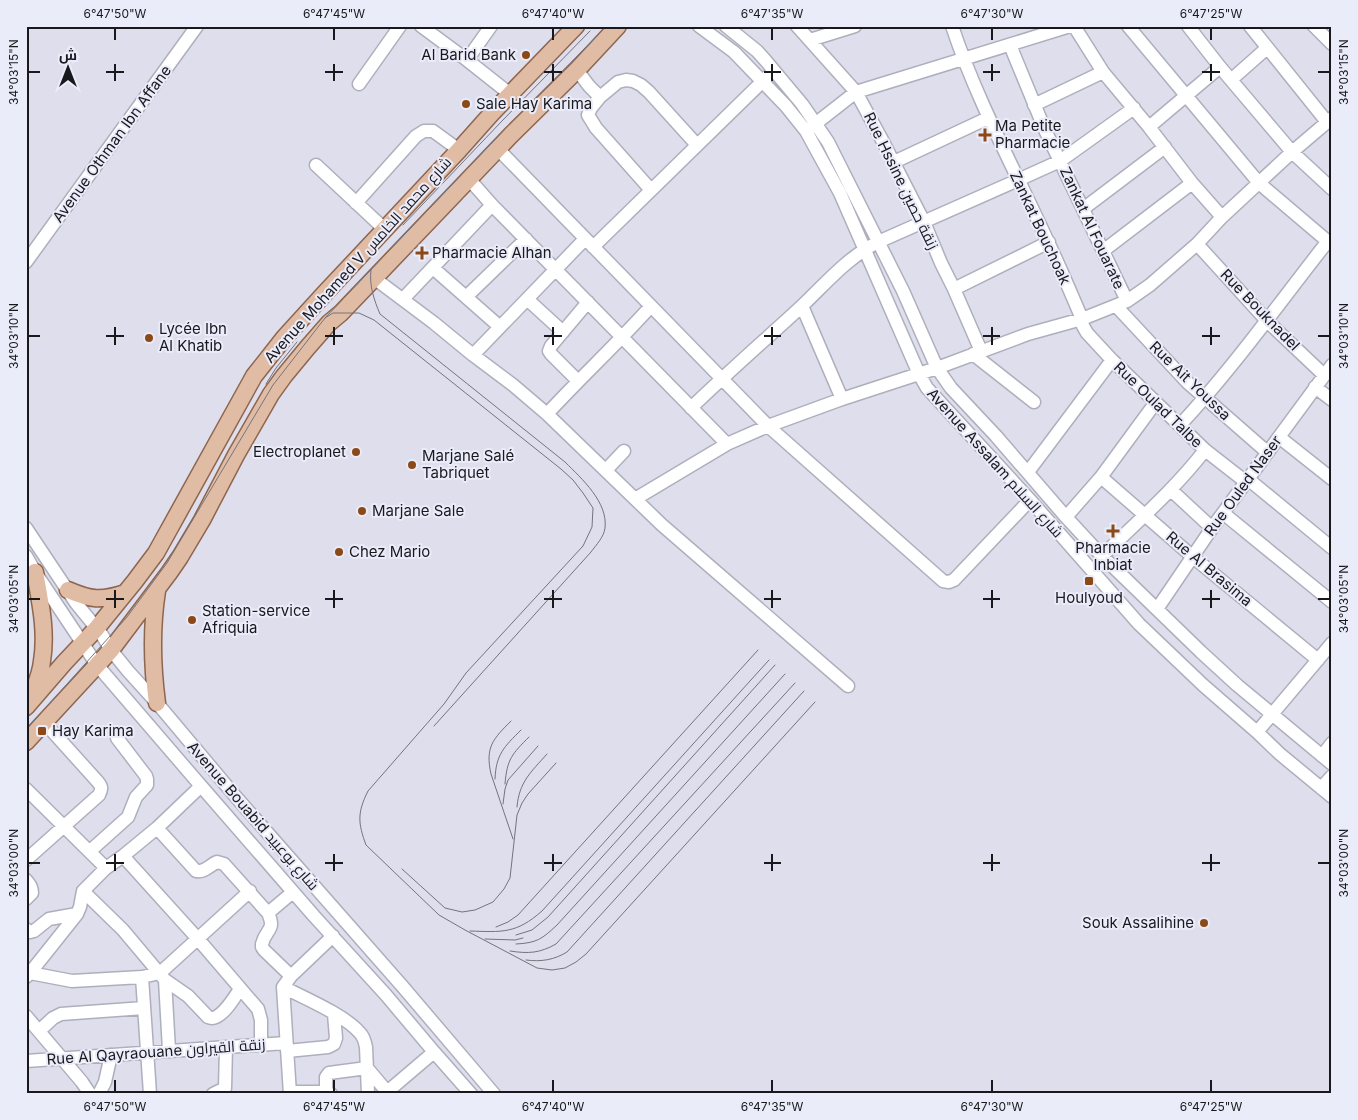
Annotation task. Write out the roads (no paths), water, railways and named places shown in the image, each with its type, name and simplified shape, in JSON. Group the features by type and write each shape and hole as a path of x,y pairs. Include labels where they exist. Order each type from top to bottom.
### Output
{"main road":[{"name":"Avenue Mohamed V شارع محمد الخامس","path":"28,705 96,629 156,554 254,376 284,338 510,94 576,26"},
{"name":"Avenue Mohamed V شارع محمد الخامس","path":"26,742 111,650 180,557 253,424 284,376 329,322 341,313 468,179 577,70 618,26"},
{"path":"28,705 42,663 43,651 44,630 35,572"},
{"path":"157,703 152,649 153,614 158,586"},
{"path":"68,590 84,598 93,599 112,598 125,593"}],"street":[{"name":"Avenue Othman Ibn Affane","path":"26,262 197,26"},
{"path":"360,84 400,26"},
{"path":"420,26 510,94"},
{"path":"467,60 491,26"},
{"name":"Avenue Assalam شارع السلام","path":"699,26 734,52 786,106 806,131 840,193 919,374 927,388 1030,500 1139,624 1203,685 1280,754 1332,797"},
{"name":"Avenue Assalam شارع السلام","path":"726,26 756,51 774,70 816,123 835,155 903,291 937,368 952,388 1102,556 1237,686 1327,760"},
{"name":"Rue Hssine زنقة حصين","path":"797,26 856,92 924,222 954,289 977,352"},
{"path":"810,40 855,26"},
{"name":"Zankat Bouchoak","path":"952,26 962,59 988,118 1048,242 1082,319"},
{"path":"806,131 856,92 1072,26 1103,72 1134,108 1192,183 1222,217"},
{"path":"1128,26 1259,183 1330,243 1205,398 1180,426"},
{"path":"1188,26 1292,152 1332,189"},
{"path":"635,499 727,444 768,426 842,399 937,368 1028,334 1082,319 1122,304 1150,285 1197,244 1222,217 1329,120 1250,26"},
{"path":"1314,26 1332,44"},
{"name":"Zankat Al Fouarate","path":"1010,45 1034,105 1102,251 1122,304"},
{"path":"1232,79 1267,48"},
{"path":"1149,127 1220,66"},
{"path":"577,70 600,98"},
{"path":"473,355 555,269 589,243 651,190 774,70"},
{"path":"1034,105 1103,72"},
{"path":"651,190 596,128 589,117 589,112 600,98 622,80 637,82 649,92 697,145"},
{"path":"691,408 864,249 1060,161 1134,108"},
{"path":"894,162 988,118"},
{"path":"356,203 403,149 421,132 433,131 459,150"},
{"path":"1083,209 1165,147"},
{"path":"498,149 768,426 943,581 949,582 954,580 1030,500"},
{"path":"316,165 385,228"},
{"path":"468,179 727,444"},
{"path":"1102,251 1192,183"},
{"path":"404,299 492,205"},
{"path":"466,297 526,239"},
{"path":"954,289 1048,242"},
{"name":"Rue Bouknadel","path":"1197,244 1267,321 1328,370"},
{"path":"433,268 500,327"},
{"path":"374,278 404,299 547,414 662,525 848,686"},
{"path":"527,299 563,332"},
{"path":"578,381 549,351 551,346 588,302"},
{"name":"Rue Ait Youssa","path":"1122,304 1173,367 1205,398 1267,452"},
{"path":"547,414 651,306"},
{"path":"802,306 842,399"},
{"name":"Rue Oulad Talbe","path":"1082,319 1087,333 1112,360 1205,450 1247,480 1332,548"},
{"path":"977,352 1034,402"},
{"path":"1028,472 1112,360"},
{"name":"Rue Ouled Naser","path":"1157,609 1212,528 1328,370"},
{"path":"1315,387 1332,400"},
{"path":"1066,517 1101,477 1156,402"},
{"path":"1279,437 1332,479"},
{"path":"1102,556 1171,490 1205,450"},
{"path":"606,470 624,452"},
{"name":"Rue Al Brasima","path":"1101,477 1193,557 1318,660"},
{"path":"1171,490 1212,528"},
{"path":"1223,513 1332,602"},
{"name":"Avenue Bouabid شارع بوعبيد","path":"26,528 111,650 494,1094"},
{"name":"Avenue Bouabid شارع بوعبيد","path":"26,556 97,665 471,1094"},
{"path":"1257,732 1332,643"},
{"path":"26,860 99,795 101,790 101,787 44,722"},
{"path":"90,851 128,817 136,797 147,785 147,779 133,757 117,738"},
{"path":"1327,760 1332,744"},
{"path":"1322,788 1332,776"},
{"path":"27,973 77,914 83,891 106,868 157,828 201,786"},
{"path":"26,789 106,868"},
{"path":"157,828 196,870 200,872 215,862 222,862 250,891 268,913 271,921 271,925 262,941 262,947 291,976"},
{"path":"123,856 254,1004 260,1014 261,1045"},
{"path":"26,880 32,887 32,893 26,899"},
{"path":"83,891 123,930 162,976 188,996 208,1017 216,1017 225,1009 240,989"},
{"path":"27,973 72,981 162,976 198,939 250,891"},
{"path":"268,913 293,892"},
{"path":"26,929 30,932 34,931 49,920 77,914"},
{"path":"333,936 291,976 283,987 290,1093 328,1093 326,1077 329,1073 367,1068"},
{"path":"162,976 169,1050"},
{"path":"142,977 150,1094"},
{"path":"283,987 334,1014 362,1034 365,1040 368,1094"},
{"path":"39,1031 53,1018 61,1014 144,1008"},
{"name":"Rue Al Qayraouane زنقة القيراون","path":"26,1061 261,1045 328,1048 334,1044 336,1038 334,1014"},
{"path":"26,1016 90,1094"},
{"path":"213,1094 225,1088 226,1047"},
{"path":"367,1068 388,1093 434,1052"},
{"path":"99,1094 105,1082 111,1055"}],"tram line":[{"path":"403,225 590,31"},
{"path":"26,730 127,617 167,563 273,385 325,318 506,128 596,37"},
{"path":"371,270 372,292 380,314 565,462 598,500 605,518 603,535 591,552 434,726"},
{"path":"325,318 333,313 359,313 374,320 561,469 573,480 593,508 592,527 583,546 466,673 444,704 368,791 364,799 360,812 360,824 366,845 439,915 537,968 552,970 565,968 576,962 586,954 815,702"},
{"path":"266,384 297,342"},
{"path":"496,927 518,915 758,650"},
{"path":"470,931 491,932 516,928 533,919 542,911 769,660"},
{"path":"516,935 532,930 548,917 775,665"},
{"path":"516,944 529,943 539,939 557,925 785,674"},
{"path":"510,951 534,952 556,944 795,683"},
{"path":"526,960 547,960 567,952 804,691"},
{"path":"511,721 499,733 492,744 489,765 513,839"},
{"path":"495,779 499,757 510,741 521,730"},
{"path":"505,784 511,758 529,737"},
{"path":"503,804 508,780 538,746"},
{"path":"517,807 523,784 547,754"},
{"path":"402,869 445,908 462,912 475,910 493,902 510,878 517,815 522,803 556,763"},
{"path":"485,939 515,940 523,938"}],"place":[{"name":"Al Barid Bank","path":"526,55"},
{"name":"Sale Hay Karima","path":"466,104"},
{"name":"Ma Petite Pharmacie","path":"985,135"},
{"name":"Pharmacie Alhan","path":"422,253"},
{"name":"Lycée Ibn Al Khatib","path":"149,338"},
{"name":"Electroplanet","path":"356,452"},
{"name":"Marjane Salé Tabriquet","path":"412,465"},
{"name":"Marjane Sale","path":"362,511"},
{"name":"Pharmacie Inbiat","path":"1113,531"},
{"name":"Chez Mario","path":"339,552"},
{"name":"Houlyoud","path":"1089,581"},
{"name":"Station-service Afriquia","path":"192,620"},
{"name":"Hay Karima","path":"42,731"},
{"name":"Souk Assalihine","path":"1204,923"}]}
